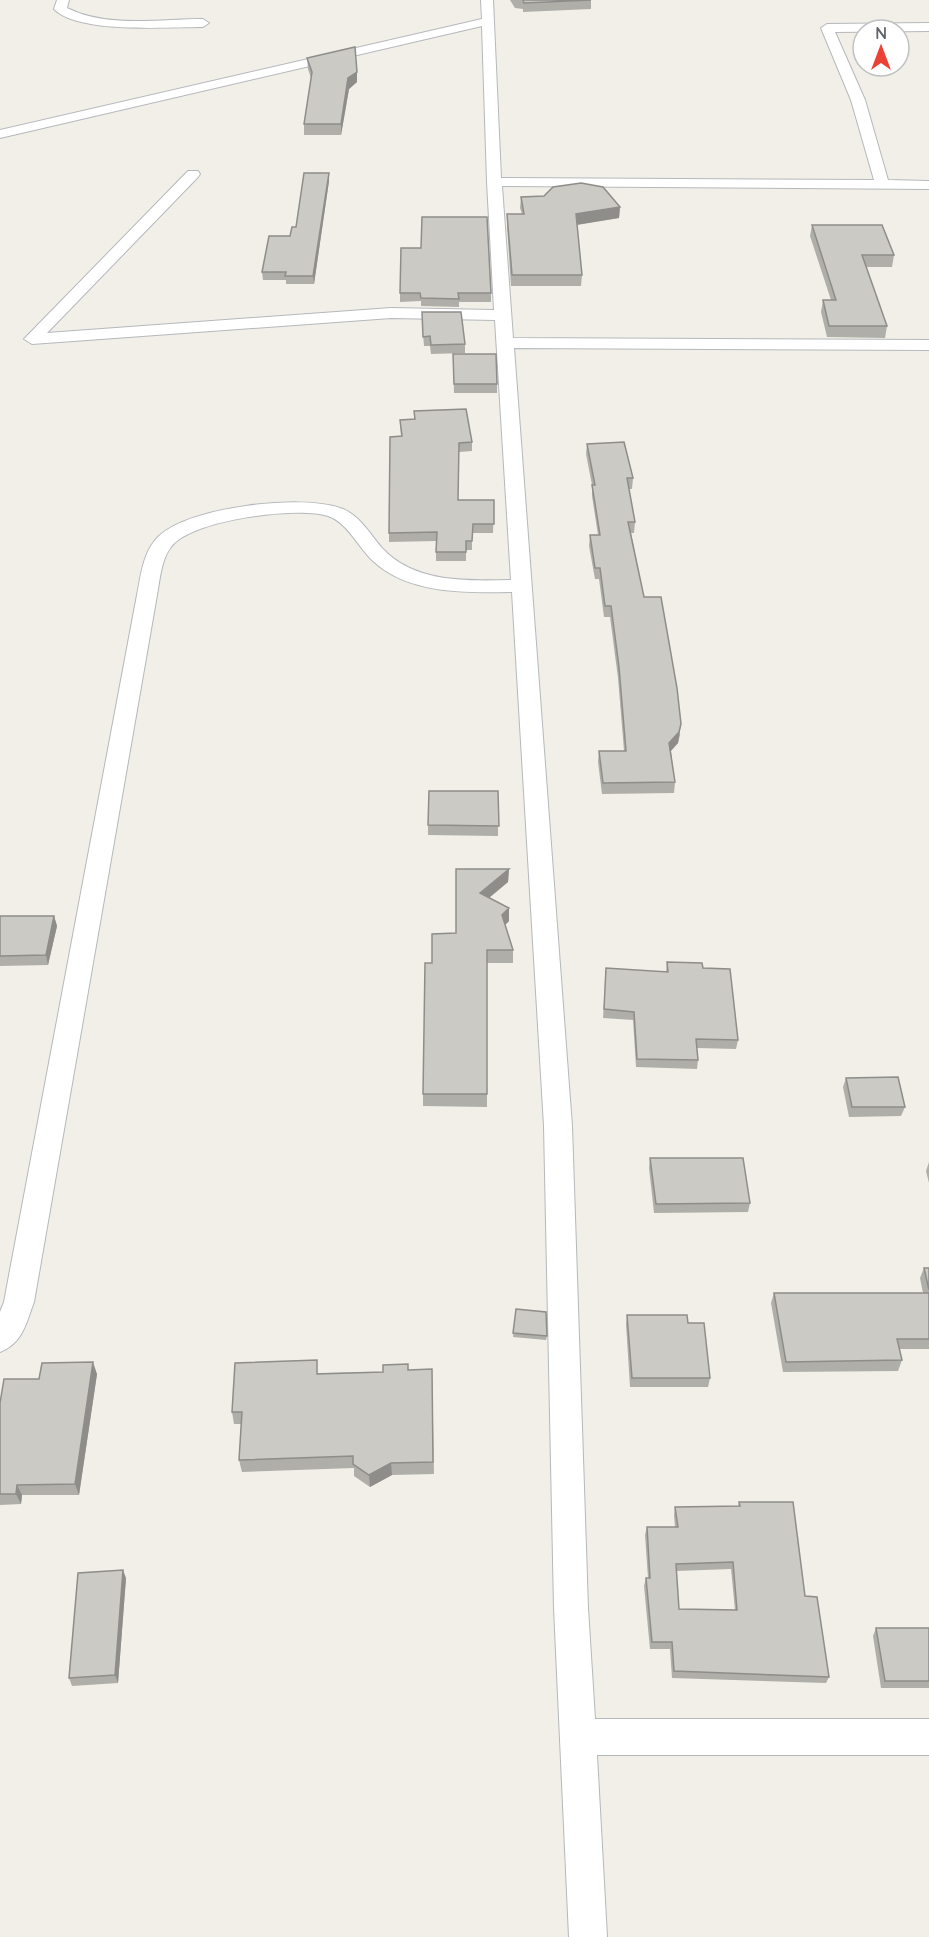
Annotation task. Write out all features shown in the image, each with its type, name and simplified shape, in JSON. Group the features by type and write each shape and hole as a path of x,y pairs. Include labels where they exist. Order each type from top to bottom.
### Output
{"street":[{"path":"63,0 60,9 83,18 127,22 203,23"},
{"path":"0,134 487,11 494,182 558,1126 572,1608 588,1937"},
{"path":"882,184 858,100 827,28 929,27"},
{"path":"193,174 32,339 165,331 381,313 504,315"},
{"path":"494,182 929,185"},
{"path":"506,343 929,345"},
{"path":"0,1338 9,1329 19,1302 147,595 154,561 160,547 168,537 192,526 252,510 297,507 330,510 353,525 381,558 399,570 435,583 468,586 521,586"},
{"path":"579,1737 929,1737"}],"building":[{"path":"523,0 591,0 524,3"},
{"path":"355,47 357,72 348,78 341,124 304,124 312,72 307,58"},
{"path":"304,173 329,173 313,276 285,276 286,272 262,272 269,236 290,236 292,227 296,227"},
{"path":"581,183 603,187 620,207 576,214 582,275 512,275 507,214 524,214 521,197 544,196 553,187"},
{"path":"422,217 487,217 491,293 458,293 459,299 421,298 420,293 400,293 401,248 421,248"},
{"path":"812,225 882,225 894,255 862,255 887,326 829,326 823,300 836,300"},
{"path":"422,312 461,312 465,344 431,345 430,336 423,337"},
{"path":"453,354 496,354 497,384 454,384"},
{"path":"466,409 472,442 459,443 458,500 494,500 494,524 473,524 472,541 466,541 466,552 436,552 437,532 389,533 390,437 402,436 400,420 415,419 414,411"},
{"path":"624,442 633,478 627,478 635,522 628,522 644,597 661,597 677,688 681,724 679,732 669,743 675,782 603,783 599,751 626,751 611,606 605,606 600,568 595,568 590,535 600,535 592,485 595,485 587,444"},
{"path":"429,791 498,791 499,826 428,825"},
{"path":"456,869 509,869 480,893 509,908 502,915 513,950 487,950 487,1094 423,1094 425,963 432,963 432,934 456,933"},
{"path":"0,916 54,916 46,955 0,956"},
{"path":"667,962 702,963 703,968 730,969 738,1040 696,1039 698,1060 637,1059 634,1012 604,1009 606,968 668,972"},
{"path":"898,1077 905,1107 852,1107 846,1078"},
{"path":"650,1158 743,1158 750,1203 656,1204"},
{"path":"924,1268 929,1268 929,1290"},
{"path":"774,1293 929,1293 929,1339 897,1339 902,1360 786,1362"},
{"path":"516,1309 546,1312 547,1336 513,1333"},
{"path":"627,1315 687,1315 688,1323 704,1323 710,1378 632,1378"},
{"path":"317,1360 317,1374 383,1372 383,1365 408,1364 408,1370 432,1369 433,1462 391,1463 369,1475 353,1464 353,1456 239,1460 242,1412 232,1412 235,1363"},
{"path":"93,1362 75,1484 17,1485 16,1494 0,1494 0,1403 4,1379 39,1379 42,1363"},
{"path":"739,1502 793,1502 805,1596 817,1597 829,1677 674,1671 672,1642 652,1642 646,1578 650,1578 647,1527 678,1527 675,1507 740,1506","holes":["733,1562 737,1610 679,1609 676,1564"]},
{"path":"123,1570 115,1675 69,1678 78,1573"},
{"path":"876,1628 929,1628 929,1681 885,1681"}]}
